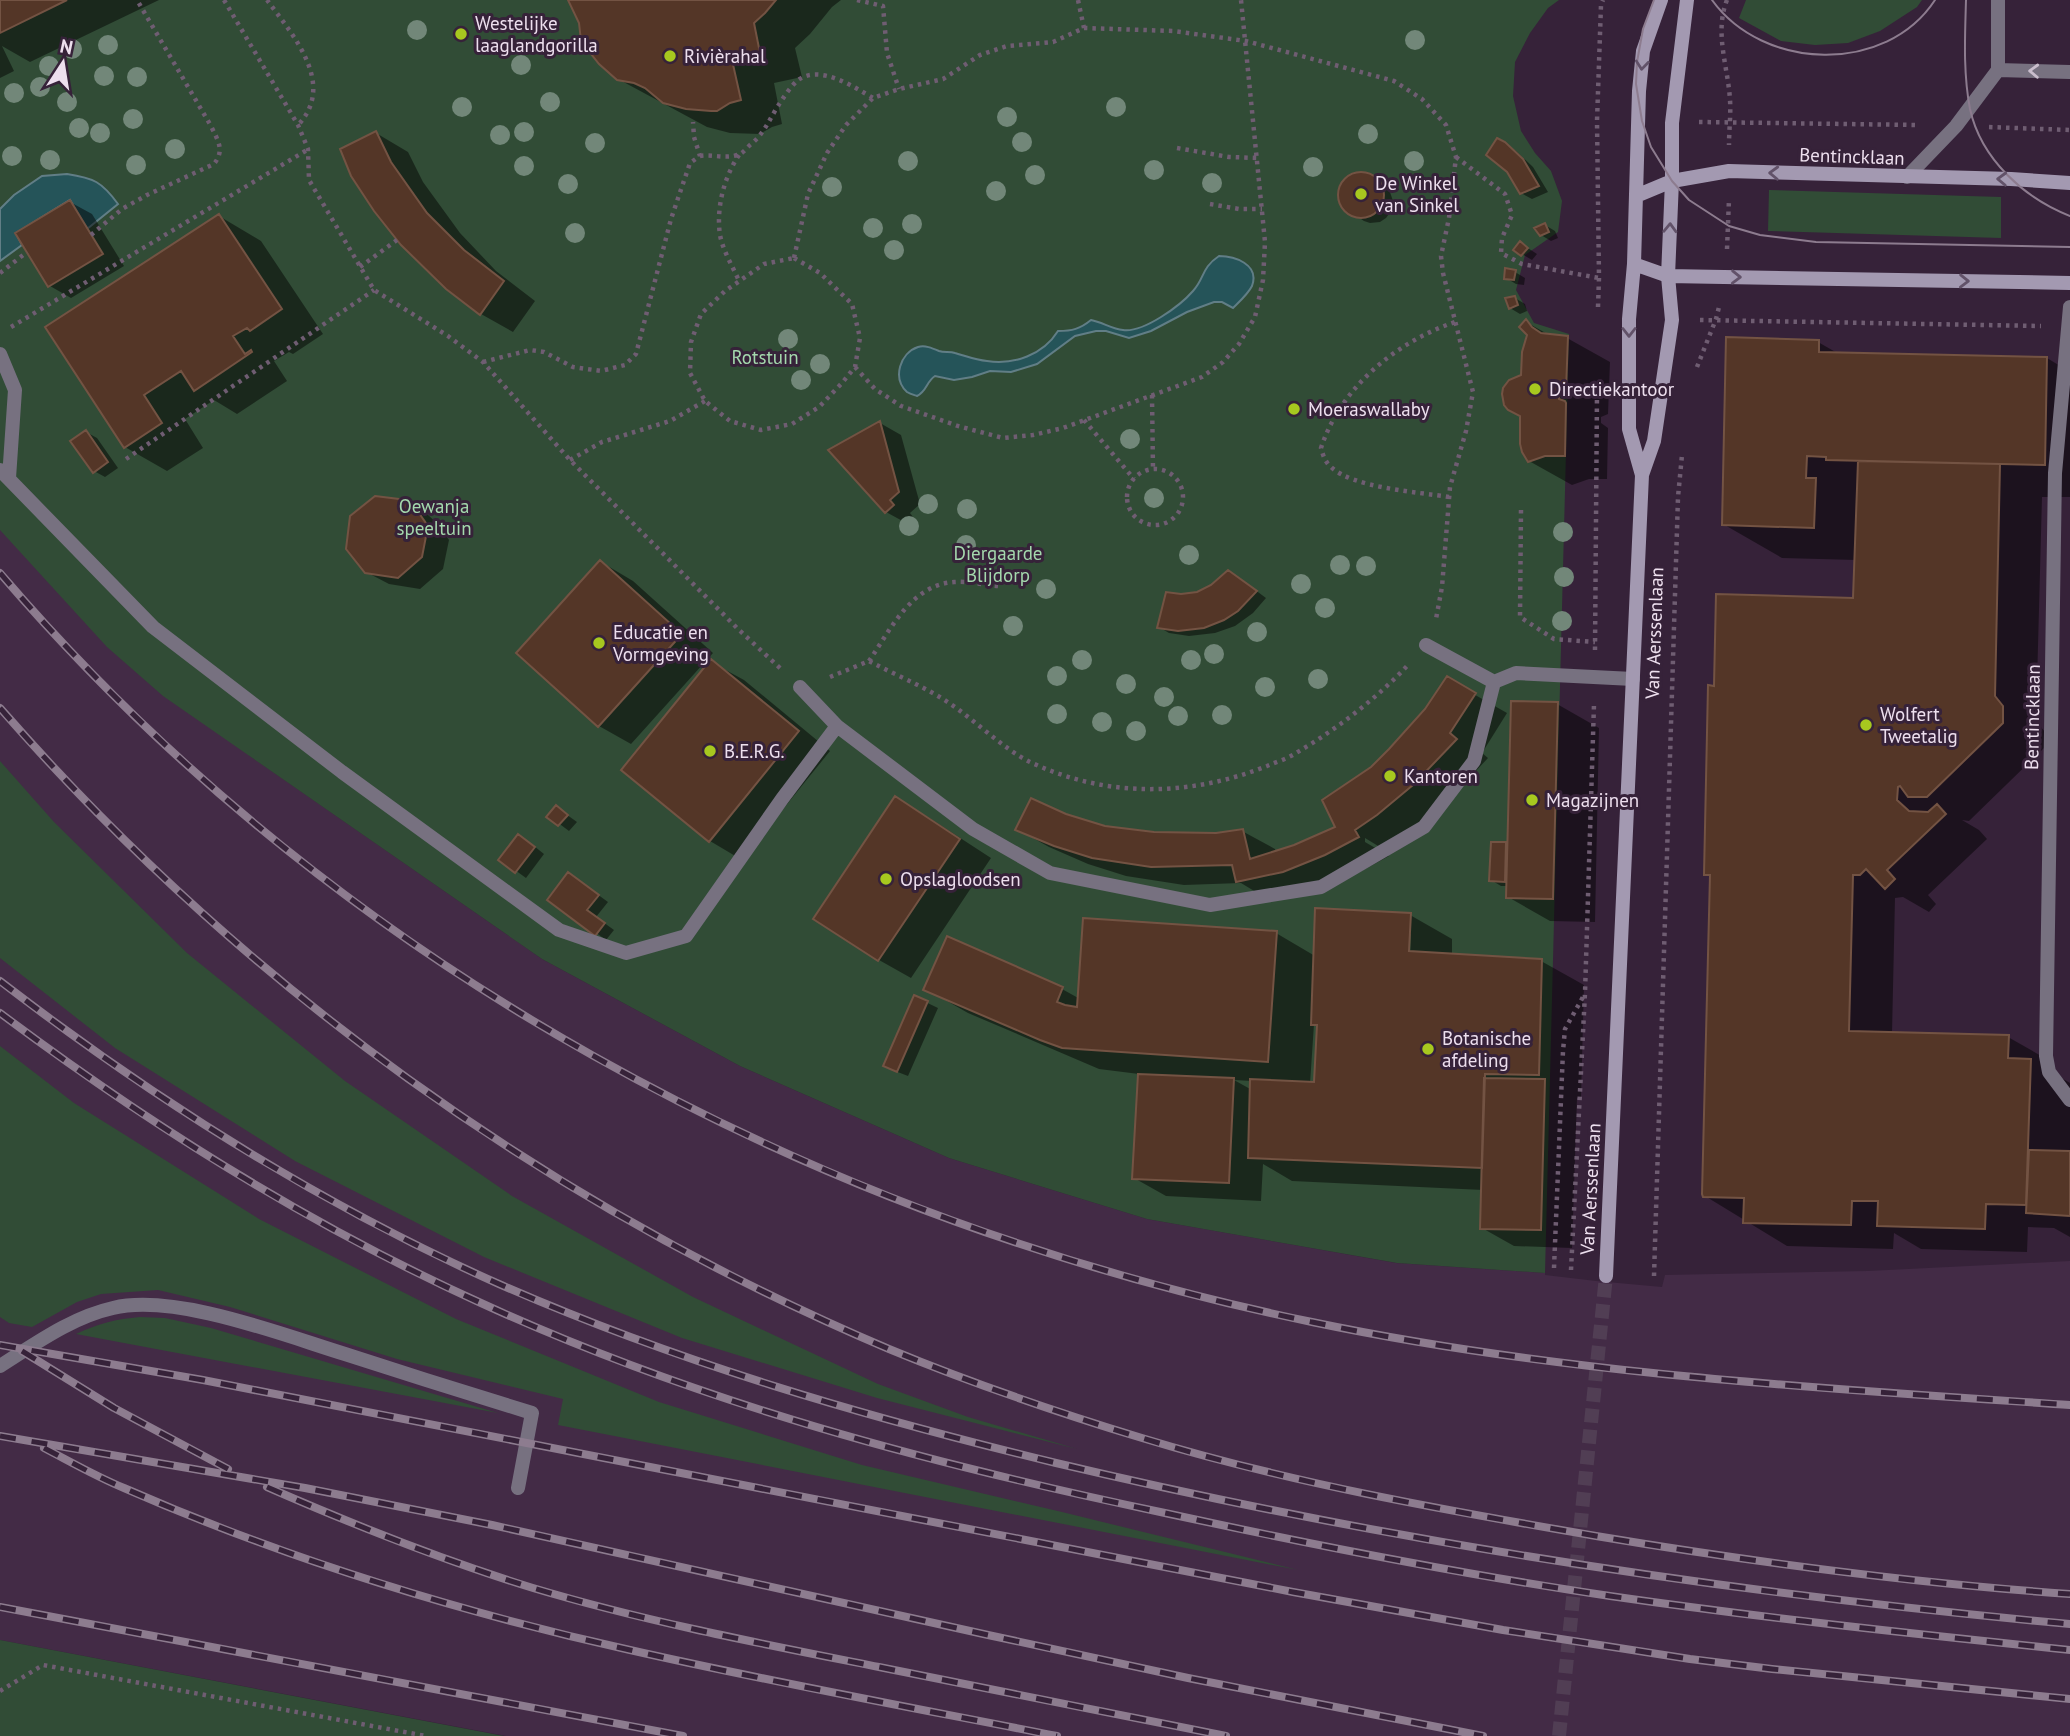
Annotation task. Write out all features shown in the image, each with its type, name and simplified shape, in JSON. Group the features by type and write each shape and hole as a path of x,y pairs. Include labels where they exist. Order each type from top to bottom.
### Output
{"street":[{"name":"Van Aerssenlaan","path":"1642,475 1629,429 1629,319 1634,264 1639,91 1643,51 1661,0"},
{"name":"Van Aerssenlaan","path":"1606,1276 1642,475 1654,441 1672,320 1668,276 1672,123 1687,0"},
{"path":"1907,177 1955,126 1998,69 1998,0"},
{"path":"1998,69 2070,72"},
{"name":"Bentincklaan","path":"1636,196 1672,181 1729,171 2070,183"},
{"path":"1634,264 1668,276 2070,283"},
{"name":"Bentincklaan","path":"2070,307 2055,473 2046,1056 2049,1072 2070,1100"},
{"path":"0,354 15,390 4,474 153,627 342,772 559,930 626,953 686,936 837,726"},
{"path":"1426,645 1494,682"},
{"path":"1494,682 1516,673 1633,679"},
{"path":"800,687 837,726 973,829 1050,873 1210,905 1321,887 1424,827 1474,761 1494,682"},
{"path":"0,1366 81,1318 113,1308 138,1304 214,1315 532,1413 518,1488"}],"path":[{"path":"91,235 121,209 214,164 220,156 221,147 211,127 137,0"},
{"path":"224,0 298,125 308,149 309,180 374,290 448,336 483,362 570,460 729,620 800,687 869,660 911,601 930,589 954,582 998,586"},
{"path":"267,0 290,30 307,58 312,74 311,107 298,125"},
{"path":"857,0 881,3 887,53 899,89"},
{"path":"1078,0 1084,27"},
{"path":"855,366 875,389 901,406 1003,438 1033,435 1084,420 1202,377 1223,362 1239,344 1255,317 1264,280 1265,242 1241,0"},
{"path":"1597,319 1597,121 1603,0"},
{"path":"1695,370 1716,319 1725,276 1729,226 1731,101 1720,31 1722,12 1727,0"},
{"path":"794,258 808,194 827,153 846,125 873,98 943,79 981,55 1007,46 1053,42 1084,27 1173,31 1246,41 1394,81 1422,99 1446,125 1456,157 1452,199 1441,256 1443,274 1473,392 1466,431 1450,487 1442,587 1437,615 1426,645 1364,707 1294,755 1252,772 1207,785 1123,789 1074,779 1028,761 949,703 869,660"},
{"path":"739,281 720,237 719,220 729,169 739,155 761,136 778,106 798,80 811,75 829,76 846,82 873,98"},
{"name":"Bentincklaan","path":"1729,121 2070,130"},
{"path":"693,122 700,156"},
{"path":"1177,148 1229,157 1257,158"},
{"path":"0,335 308,149"},
{"path":"483,362 530,350 544,352 573,367 601,370 625,365 636,354 671,219 690,163 700,156 711,154 723,157 739,155"},
{"path":"1456,157 1505,194 1512,215 1502,238 1501,253 1522,264 1599,278"},
{"path":"1210,204 1239,209 1262,209"},
{"path":"360,267 397,240"},
{"path":"0,273 27,252"},
{"path":"794,258 820,273 852,304 860,338 855,366 819,407 792,424 761,430 730,421 705,401 690,373 691,342 701,314 739,281 764,264 794,258"},
{"path":"126,459 374,290"},
{"path":"1716,319 2069,327"},
{"path":"1449,497 1361,482 1342,475 1329,466 1321,448 1342,407 1357,386 1378,365 1413,340 1455,321"},
{"name":"Van Aerssenlaan","path":"1571,1270 1585,993 1595,642 1597,386"},
{"path":"1152,395 1153,470"},
{"path":"570,460 602,442 670,421 705,401"},
{"path":"1084,420 1134,479"},
{"name":"Van Aerssenlaan","path":"1654,1276 1677,511 1683,447"},
{"path":"1148,469 1162,470 1174,476 1182,488 1183,501 1178,514 1168,523 1154,526 1141,523 1131,513 1126,501 1128,487 1134,479 1148,469"},
{"path":"1521,510 1520,617 1554,639 1595,642"},
{"name":"Van Aerssenlaan","path":"1554,1268 1564,1040 1566,1029 1585,993"},
{"path":"0,1691 43,1665 426,1736"}],"shaded area":[{"path":"67,174 97,182 118,204 87,229 70,200 16,233 22,245 0,261 0,209 14,195 42,176"},
{"path":"1219,256 1238,260 1252,272 1252,286 1233,308 1222,302 1214,302 1187,312 1151,331 1129,338 1106,331 1075,336 1037,364 1011,372 990,371 954,380 935,376 917,396 907,392 902,386 900,366 907,355 918,347 997,362 1017,360 1036,352 1058,331 1076,329 1091,320 1123,330 1151,323 1187,297 1209,265"},
{"path":"0,497 250,756 542,959 740,1066 949,1158 1147,1219 1396,1263 1545,1273 1662,1287 1665,1275 1868,1271 2070,1261 2070,1736 506,1736 0,1640"}],"green space":[{"name":"Diergaarde Blijdorp","path":"0,0 1559,0 1548,8 1530,33 1515,62 1513,96 1521,131 1551,171 1562,201 1558,232 1525,255 1516,290 1534,323 1569,334 1545,1273 1397,1263 1147,1219 949,1158 740,1066 542,959 163,696 107,647 0,530"},
{"path":"1746,0 1922,0 1917,7 1880,31 1848,43 1815,45 1781,41 1739,18"},
{"path":"1769,190 2001,197 2001,238 1768,231"},
{"path":"0,761 54,822 187,953 345,1081 512,1196 693,1297 878,1384 968,1417 1077,1449 877,1398 682,1338 484,1257 295,1161 115,1048 0,958"},
{"path":"0,1046 74,1103 259,1219 456,1319 659,1402 862,1465 1298,1570 558,1425 563,1399 397,1359 230,1307 158,1290 101,1294 77,1302 32,1327 9,1323 0,1317"},
{"path":"140,1317 165,1318 211,1328 498,1413 76,1334 107,1322"},
{"path":"0,1640 504,1736 0,1736"}],"building":[{"path":"0,0 67,0 0,33"},
{"name":"Rivièrahal","path":"568,0 776,0 754,23 760,53 732,60 741,100 711,111 686,109 663,103 645,88 617,80 599,64 581,41 579,23"},
{"path":"376,131 391,162 427,213 464,250 504,281 480,315 446,289 401,245 351,176 340,149"},
{"path":"1497,138 1523,159 1539,186 1520,194 1507,172 1486,155"},
{"name":"De Winkel van Sinkel","path":"1361,172 1377,179 1384,195 1377,211 1361,218 1345,211 1338,195 1345,179"},
{"path":"70,200 103,254 48,287 15,233"},
{"path":"219,214 282,309 250,331 247,328 233,336 245,354 251,350 252,352 194,391 181,371 144,395 162,423 124,448 45,327"},
{"path":"1545,223 1549,232 1540,236 1534,228"},
{"path":"1520,241 1528,248 1521,256 1513,250"},
{"path":"1505,268 1516,270 1514,280 1504,279"},
{"path":"1515,296 1518,305 1509,309 1505,298"},
{"name":"Directiekantoor","path":"1526,319 1541,333 1568,336 1566,391 1559,393 1559,399 1566,403 1565,456 1545,456 1528,462 1520,444 1520,416 1508,410 1502,394 1509,380 1521,375 1522,352 1527,335 1519,327"},
{"path":"1726,337 1819,340 1819,352 2047,357 2045,465 1826,460 1826,457 1807,456 1806,478 1816,478 1814,528 1722,525"},
{"path":"880,421 899,492 890,500 894,505 885,513 828,450"},
{"path":"86,430 108,462 93,473 70,441"},
{"path":"1858,461 2000,464 1995,696 2003,706 2003,723 1927,797 1908,797 1900,786 1898,787 1897,800 1909,811 1928,812 1937,804 1946,814 1887,870 1895,879 1885,889 1866,869 1860,875 1853,875 1849,1031 2009,1035 2008,1058 2031,1059 2026,1205 1986,1204 1985,1229 1877,1226 1878,1201 1852,1201 1851,1225 1743,1223 1744,1198 1703,1197 1702,1194 1710,875 1704,875 1708,685 1714,686 1716,594 1853,598"},
{"path":"375,496 407,500 428,526 422,557 398,578 365,573 346,549 350,516"},
{"name":"Educatie en Vormgeving","path":"600,560 682,634 598,727 516,653"},
{"path":"1228,570 1257,591 1238,611 1204,628 1178,631 1157,628 1166,592 1197,592 1211,585"},
{"name":"B.E.R.G.","path":"711,659 799,731 709,842 621,770"},
{"name":"Kantoren","path":"1447,676 1476,693 1450,733 1457,739 1413,785 1355,830 1359,837 1325,855 1283,872 1236,882 1232,865 1151,867 1092,858 1015,830 1031,798 1066,814 1105,826 1154,832 1216,833 1243,829 1250,859 1294,845 1335,827 1322,800 1371,767 1425,709"},
{"name":"Magazijnen","path":"1511,701 1558,702 1553,899 1506,898"},
{"name":"Opslagloodsen","path":"895,796 960,839 878,961 813,919"},
{"path":"556,805 568,815 558,826 546,817"},
{"path":"518,834 535,847 515,873 498,860"},
{"path":"1491,842 1506,842 1505,882 1489,881"},
{"path":"568,872 599,895 587,910 605,923 595,936 547,900"},
{"name":"Botanische afdeling","path":"1315,908 1411,913 1409,951 1542,959 1539,1075 1485,1074 1482,1168 1248,1158 1250,1079 1314,1082 1317,1025 1311,1025"},
{"path":"1083,918 1277,931 1268,1062 1062,1048 923,990 947,936 1063,987 1057,1002 1077,1007"},
{"path":"914,995 928,1001 897,1072 883,1066"},
{"path":"1138,1074 1234,1078 1229,1183 1132,1179"},
{"path":"1484,1078 1545,1079 1541,1230 1480,1229"},
{"path":"2029,1150 2070,1151 2070,1216 2026,1213"}],"tunnel":[{"path":"1559,1736 1606,1276"}],"tram line":[{"path":"1654,0 1643,29 1637,62 1636,84 1642,121 1651,147 1672,181 1689,200 1729,226 1760,235 1816,242 2070,247"},
{"path":"1712,0 1734,23 1761,40 1792,51 1824,55 1856,52 1887,42 1913,24 1935,0"},
{"path":"1966,0 1966,82 1970,109 1984,144 1994,160 2021,187 2037,199 2070,216"}],"railway":[{"path":"0,573 132,714 276,841 430,955 593,1056 764,1143 942,1216 1125,1276 1312,1322 1406,1340 1500,1355 1690,1377 2070,1405"},
{"path":"0,708 94,809 194,905 298,995 408,1079 522,1156 641,1227 763,1292 889,1349 951,1374 1142,1438 1254,1469 1368,1494 1596,1536 1833,1571 2070,1594"},
{"path":"0,981 179,1108 241,1148 368,1220 499,1284 567,1312 635,1339 774,1386 914,1427 1056,1463 1307,1517 1560,1562 1687,1580 1815,1597 2070,1624"},
{"path":"0,1013 173,1134 293,1207 417,1273 563,1339 647,1371 817,1427 990,1474 1077,1494 1442,1569 1725,1611 2070,1650"},
{"path":"0,1345 203,1380 1293,1592 1503,1630 1772,1669 2070,1699"},
{"path":"22,1351 114,1408 228,1469"},
{"path":"0,1436 305,1488 492,1525 1188,1678 1483,1736"},
{"path":"44,1448 104,1479 247,1538 437,1600 566,1635 683,1662 1057,1736"},
{"path":"267,1487 465,1566 619,1611 749,1641 1226,1736"},
{"path":"0,1607 683,1736"}],"place":[{"name":"Westelijke laaglandgorilla","path":"461,34"},
{"name":"Rivièrahal","path":"670,56"},
{"name":"De Winkel van Sinkel","path":"1361,194"},
{"name":"Directiekantoor","path":"1535,389"},
{"name":"Moeraswallaby","path":"1294,409"},
{"name":"Educatie en Vormgeving","path":"599,643"},
{"name":"Wolfert Tweetalig","path":"1866,725"},
{"name":"B.E.R.G.","path":"710,751"},
{"name":"Kantoren","path":"1390,776"},
{"name":"Magazijnen","path":"1532,800"},
{"name":"Opslagloodsen","path":"886,879"},
{"name":"Botanische afdeling","path":"1428,1049"}],"park label":[{"name":"Rotstuin","path":"765,357"},
{"name":"Oewanja speeltuin","path":"434,517"}]}
